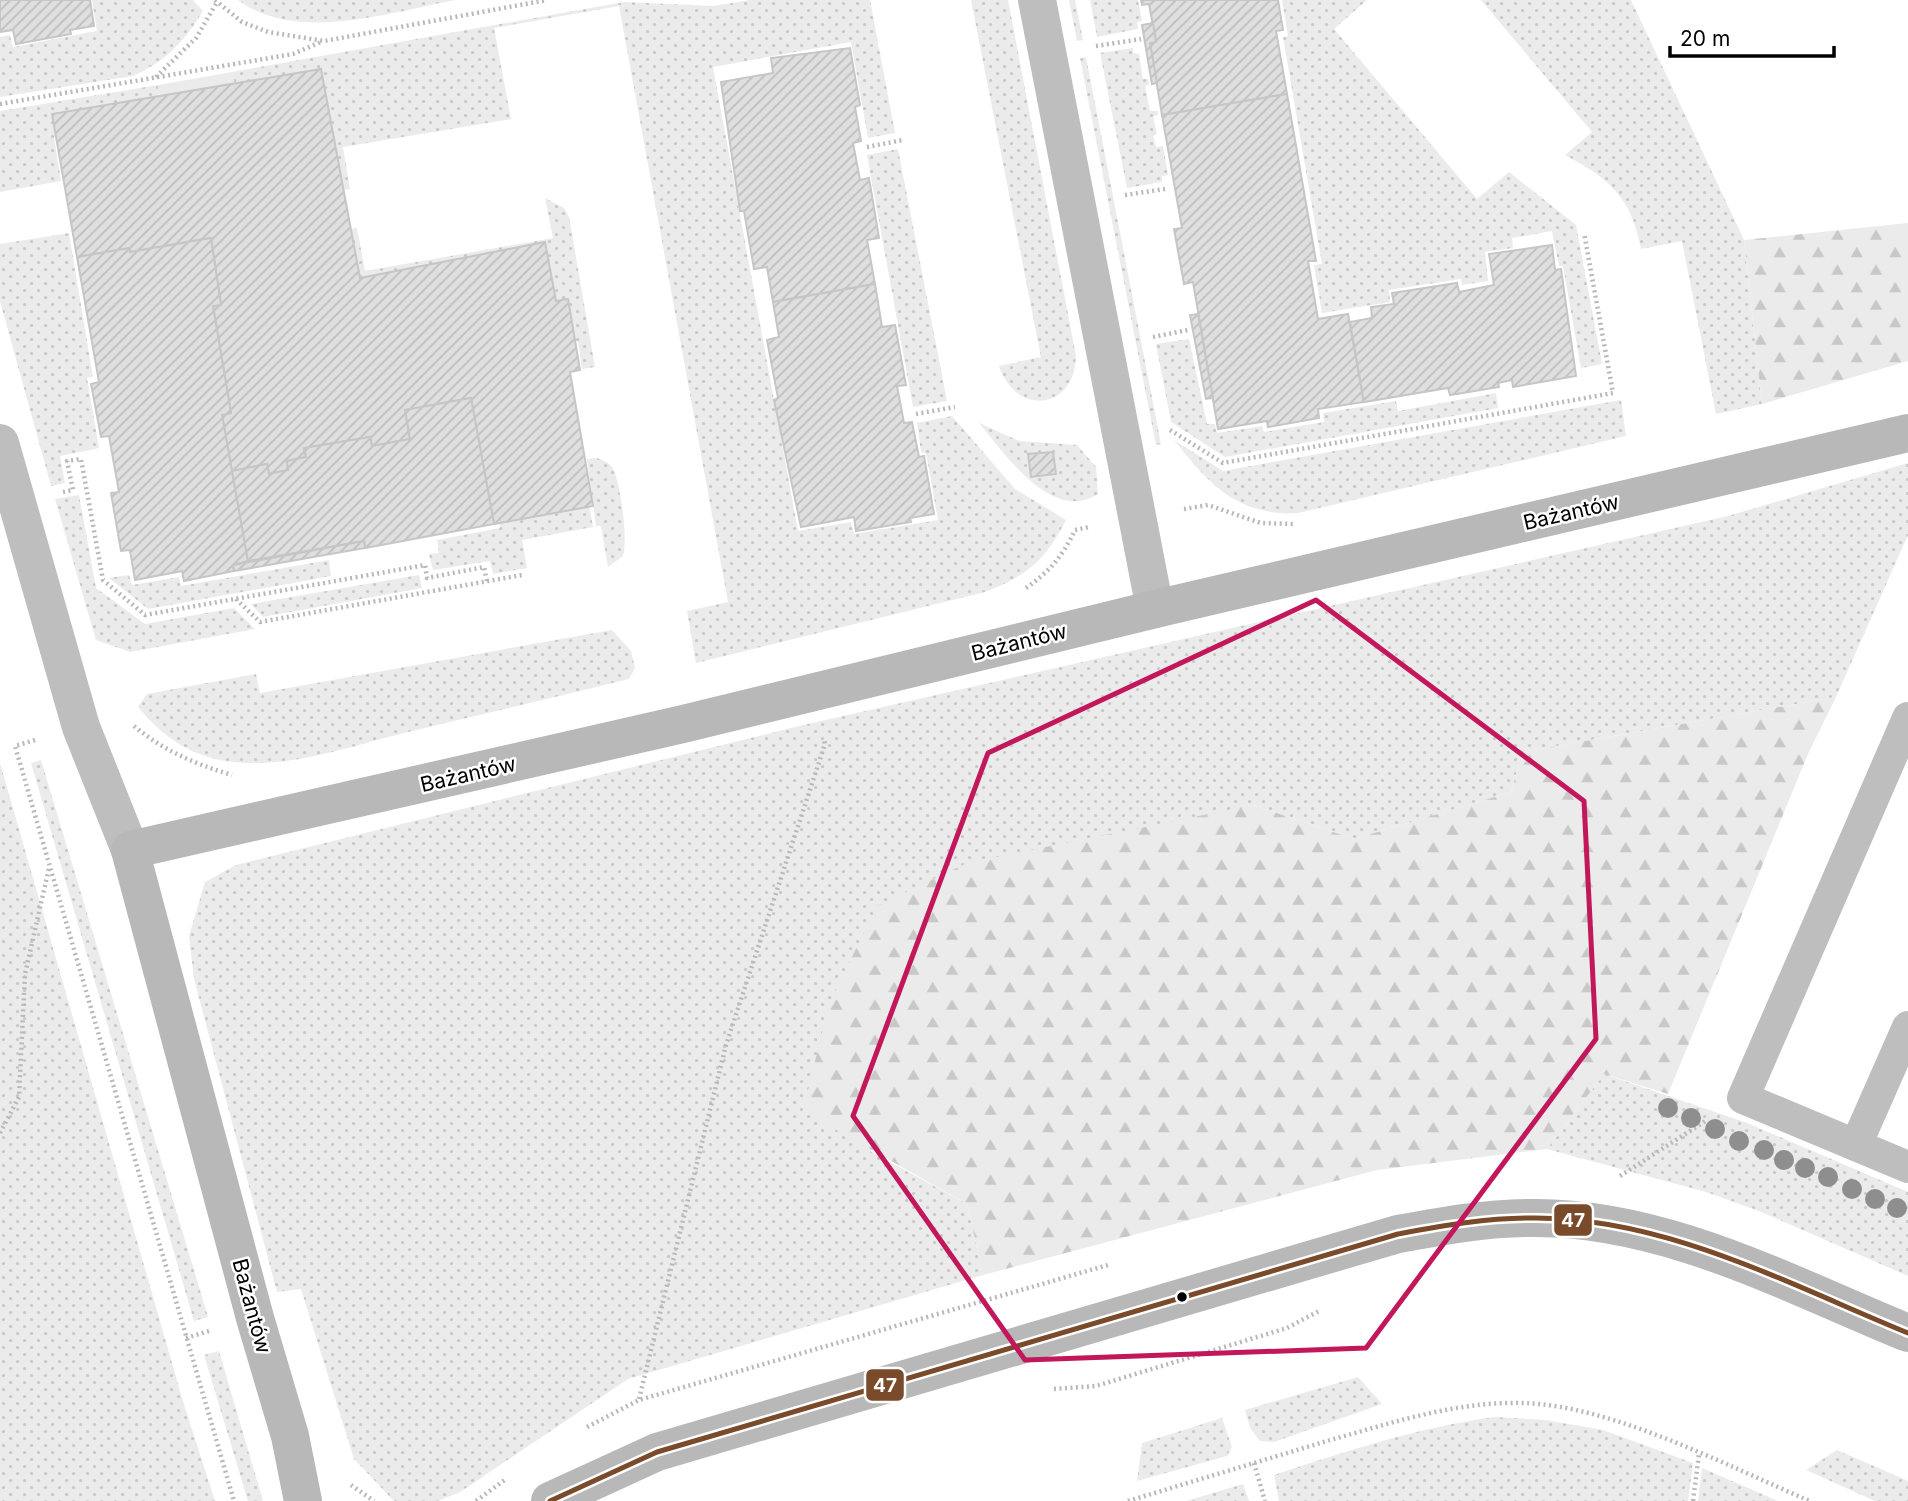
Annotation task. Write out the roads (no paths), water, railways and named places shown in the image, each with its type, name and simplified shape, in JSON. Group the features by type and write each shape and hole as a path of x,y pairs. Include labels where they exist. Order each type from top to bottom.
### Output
{"street":[{"path":"1037,0 1155,609"},
{"name":"Bażantów","path":"130,850 816,693 1155,609 1908,433"},
{"name":"Bażantów","path":"0,443 81,727 130,850 255,1318 290,1436 303,1501"},
{"path":"550,1501 657,1452 1398,1234 1469,1222 1531,1218 1566,1220 1639,1231 1699,1247 1908,1333"},
{"name":"Bażantów","path":"290,1436 318,1489 329,1501"}],"lane":[{"path":"1908,718 1743,1098 1908,1167"},
{"path":"1856,1145 1908,1027"}]}
